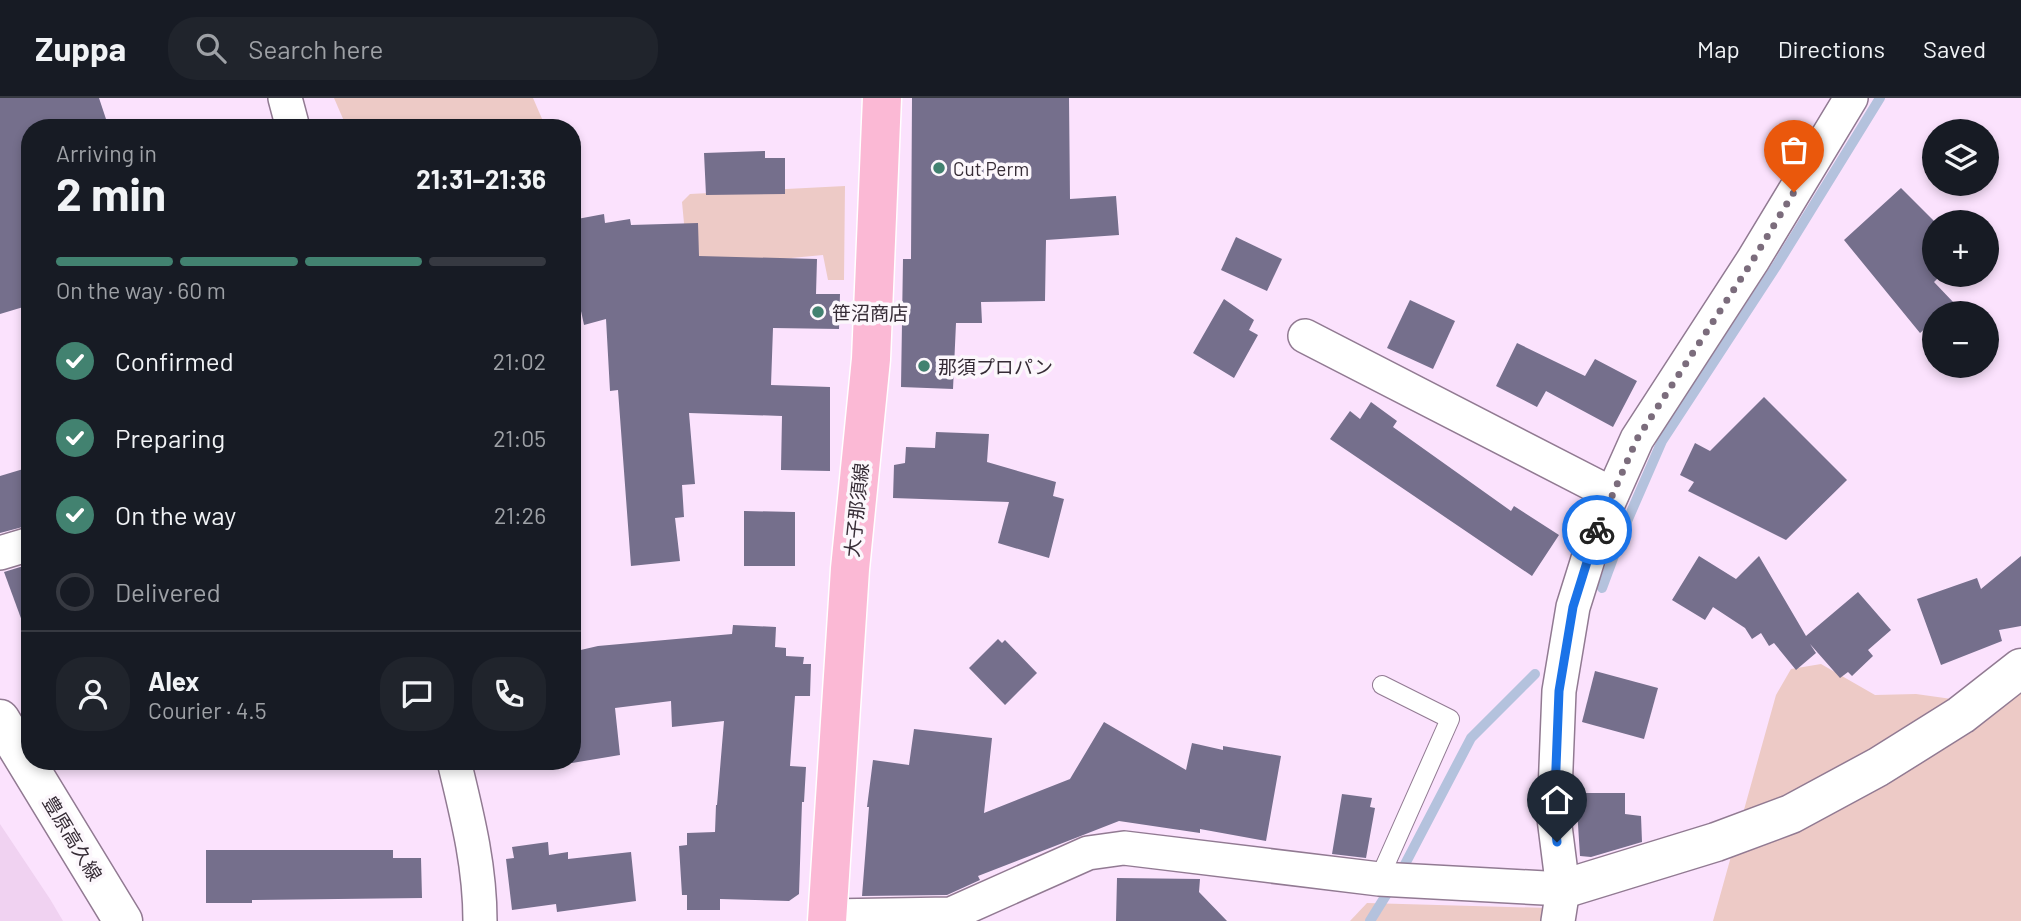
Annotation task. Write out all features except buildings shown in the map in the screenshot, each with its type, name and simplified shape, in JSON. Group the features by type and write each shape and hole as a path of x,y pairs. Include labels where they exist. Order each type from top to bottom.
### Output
{"main road":[{"name":"大子那須線","path":"827,919 850,569 871,359 882,98"}],"street":[{"path":"285,98 291,119"},
{"path":"1560,905 1554,818 1559,691 1573,607 1598,524 1637,439 1753,260 1851,98"},
{"path":"1305,336 1612,494"},
{"path":"0,553 21,547"},
{"path":"827,919 951,914 1088,852 1124,848 1379,879 1560,905 1791,814 1878,767 1961,715 2021,668"},
{"name":"豊原高久線","path":"0,719 21,753"},
{"name":"豊原高久線","path":"31,770 123,921"},
{"path":"456,770 473,838 480,887 480,921"}],"lane":[{"path":"1379,879 1450,719 1382,685"}],"shaded area":[{"path":"334,98 533,98 542,119 343,119"},
{"path":"845,186 844,280 828,280 823,255 726,264 692,308 682,202 690,194"},
{"path":"1821,664 1875,695 1916,694 1966,701 2021,667 2021,921 1713,921 1776,695 1791,669"},
{"path":"0,824 50,899 63,921 0,921"},
{"path":"1367,903 1548,908 1546,921 1350,921"}],"waterway":[{"path":"1602,588 1625,526 1662,441 1777,265 1880,98"},
{"path":"1370,921 1403,868 1471,738 1535,674"}],"way so far":[{"path":"1597,530 1637,439 1794,192"}],"place":[{"name":"Cut Perm","path":"939,168"},
{"name":"笹沼商店","path":"818,312"},
{"name":"那須プロパン","path":"924,366"}],"route":[{"path":"1557,842 1554,818 1559,691 1573,607 1597,530"}]}
